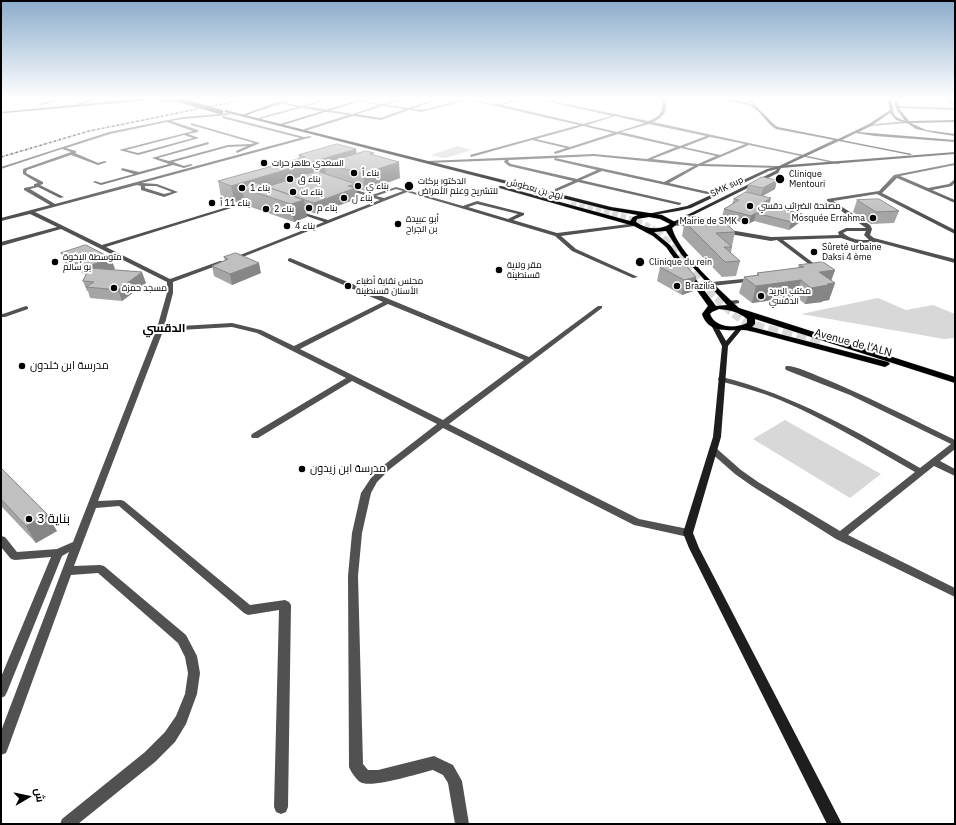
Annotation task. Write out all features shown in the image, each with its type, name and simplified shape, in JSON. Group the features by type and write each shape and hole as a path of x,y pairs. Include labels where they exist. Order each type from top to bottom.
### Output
{"main road":[{"path":"307,138 483,183"},
{"name":"نهج بن بعطوش","path":"320,138 573,204 329,138"},
{"name":"نهج بن بعطوش","path":"334,138 611,209 666,218 672,225"},
{"path":"824,138 917,155"},
{"path":"780,167 842,138"},
{"path":"912,138 955,141"},
{"path":"635,224 633,222 635,218 684,209 768,170 780,167 955,153"},
{"name":"SMK sup","path":"672,225 777,172 780,167"},
{"name":"نهج بن بعطوش","path":"490,185 635,224 643,228 655,235 668,246 712,306 708,310"},
{"path":"643,228 654,230 672,225 673,238 728,303 955,381"},
{"path":"725,346 741,329 748,327 752,321 740,308 719,308 708,310 706,316 714,324 725,346 717,437 688,533 694,548 835,824"},
{"name":"Avenue de l'ALN","path":"714,324 724,328 759,331 904,369 955,387"},
{"path":"824,345 905,366 955,381"}],"street":[{"path":"1,168 95,138"},
{"path":"170,138 121,150 138,154 197,138 195,138"},
{"path":"238,138 272,147"},
{"path":"1,220 307,138"},
{"path":"458,160 536,138"},
{"path":"546,156 603,138"},
{"path":"638,138 720,156"},
{"path":"648,160 706,138"},
{"path":"716,138 838,163"},
{"path":"531,139 594,155"},
{"path":"208,143 154,158 184,166 242,151 253,144"},
{"path":"95,182 101,184 228,146 258,143"},
{"path":"666,183 698,165 748,145"},
{"path":"62,148 105,163 99,164 70,153"},
{"path":"38,186 36,185 41,183 24,173 25,169 75,152"},
{"path":"427,162 594,155 698,165 780,167"},
{"path":"86,159 93,158"},
{"path":"507,158 506,162 510,165 679,204"},
{"path":"556,159 708,192"},
{"path":"876,241 867,235 869,229 866,223 829,200 880,192 896,176 955,164"},
{"path":"122,169 138,173"},
{"path":"557,190 602,169"},
{"path":"896,176 955,202"},
{"path":"926,190 950,185 955,180"},
{"path":"136,183 143,185 157,185 176,192 164,196 143,189 143,185"},
{"path":"338,185 384,200"},
{"path":"55,206 26,189 38,186 62,197"},
{"path":"372,196 396,188 557,235 635,224"},
{"path":"31,212 170,281 407,191"},
{"path":"877,192 955,232"},
{"path":"102,247 259,197"},
{"path":"463,208 477,202 522,214 508,221"},
{"path":"292,209 328,222"},
{"path":"1,214 9,218"},
{"path":"672,225 697,226"},
{"path":"1,244 62,227"},
{"path":"843,236 840,233 844,230 869,229"},
{"path":"720,230 759,237 777,238 843,236 855,241 876,241 955,261"},
{"path":"557,235 574,250 635,277"},
{"path":"777,238 810,263"},
{"path":"290,260 530,360"},
{"path":"712,284 757,279"},
{"path":"1,748 76,546 160,329 171,288 170,281"},
{"path":"294,349 388,302"},
{"path":"462,824 455,781 448,770 434,763 378,777 365,777 356,767 353,576 357,533 366,493 374,480 387,467 600,307"},
{"path":"1,315 3,316 26,308"},
{"path":"160,329 232,325 259,332 638,522 688,533"},
{"path":"789,368 824,380 856,394 955,444 840,536"},
{"path":"255,436 352,378"},
{"path":"722,379 763,390 787,400 827,419 921,472"},
{"path":"713,450 738,472 755,484 840,536 955,592"},
{"path":"934,462 955,473"},
{"path":"92,506 121,503 248,610 285,605 281,807"},
{"path":"1,540 15,556 58,553 76,546"},
{"path":"1,692 58,553"},
{"path":"67,571 100,569 182,639 191,656 194,673 189,701 181,720 170,737 150,757 67,824"}],"shaded area":[{"path":"458,146 472,150 445,158 431,155"},
{"path":"878,298 906,310 933,305 955,314 955,338 944,339 801,314"},
{"path":"785,420 881,474 850,498 753,439"}],"building":[{"path":"337,144 356,149 231,186 218,181 305,157 299,155"},
{"path":"366,151 374,153 370,154 399,162 363,174 325,163"},
{"path":"317,171 356,184 348,186 355,188 314,203 267,187"},
{"path":"762,177 777,180 763,188 748,185"},
{"path":"257,183 304,200 291,204 241,188"},
{"path":"746,192 771,198 761,204 802,214 791,222 756,213 751,216 724,209 739,200 734,199"},
{"path":"879,199 899,211 876,212 857,200"},
{"path":"686,215 715,221 723,220 735,232 716,233 732,247 724,247 740,261 725,262 685,222"},
{"path":"86,245 111,258 86,267 61,253"},
{"path":"236,253 259,263 230,274 212,266 228,259 224,257"},
{"path":"682,261 696,277 684,280 660,267"},
{"path":"823,262 835,270 819,272 835,283 811,288 801,280 756,286 744,277 759,275 757,273 804,267 799,265"},
{"path":"90,268 142,272 118,290 86,287 94,282 83,281"},
{"path":"1,468 47,514 26,526 1,499"}],"tunnel":[{"path":"571,204 628,218 649,226 656,231"},
{"path":"655,230 667,241 717,299 744,321 758,327"},
{"path":"754,326 824,345"}],"railway":[{"path":"1,157 67,138"}],"place":[{"name":"السعدي طاهر حرات","path":"264,163"},
{"name":"بناء أ","path":"354,173"},
{"name":"بناء ق","path":"290,179"},
{"name":"Clinique Mentouri","path":"780,179"},
{"name":"بناء ي","path":"358,186"},
{"name":"الدكتور بركات للتشريح وعلم الأمراض","path":"409,186"},
{"name":"بناء 1","path":"242,188"},
{"name":"بناء ك","path":"293,192"},
{"name":"بناء ل","path":"344,198"},
{"name":"بناء 11 أ","path":"212,203"},
{"name":"مصلحة الضرائب دقسي","path":"750,206"},
{"name":"بناء م","path":"309,208"},
{"name":"بناء 2","path":"266,209"},
{"name":"Mosquée Errahma","path":"873,218"},
{"name":"Mairie de SMK","path":"745,221"},
{"name":"أبو عبيدة بن الجراح","path":"398,224"},
{"name":"بناء 4","path":"287,226"},
{"name":"Sûreté urbaine Daksi 4 ème","path":"814,252"},
{"name":"متوسطة الإخوة بو سالم","path":"55,262"},
{"name":"Clinique du rein","path":"640,262"},
{"name":"مقر ولاية قسنطينة","path":"499,270"},
{"name":"مجلس نقابة أطباء الأسنان قسنطينة","path":"348,286"},
{"name":"Brazilia","path":"677,286"},
{"name":"مسجد حمزة","path":"114,288"},
{"name":"مكتب البريد الدقسي","path":"761,296"},
{"name":"مدرسة ابن خلدون","path":"22,366"},
{"name":"مدرسة ابن زيدون","path":"302,469"},
{"name":"بناية 3","path":"29,519"}],"district":[{"name":"الدقسي","path":"164,329"}]}
